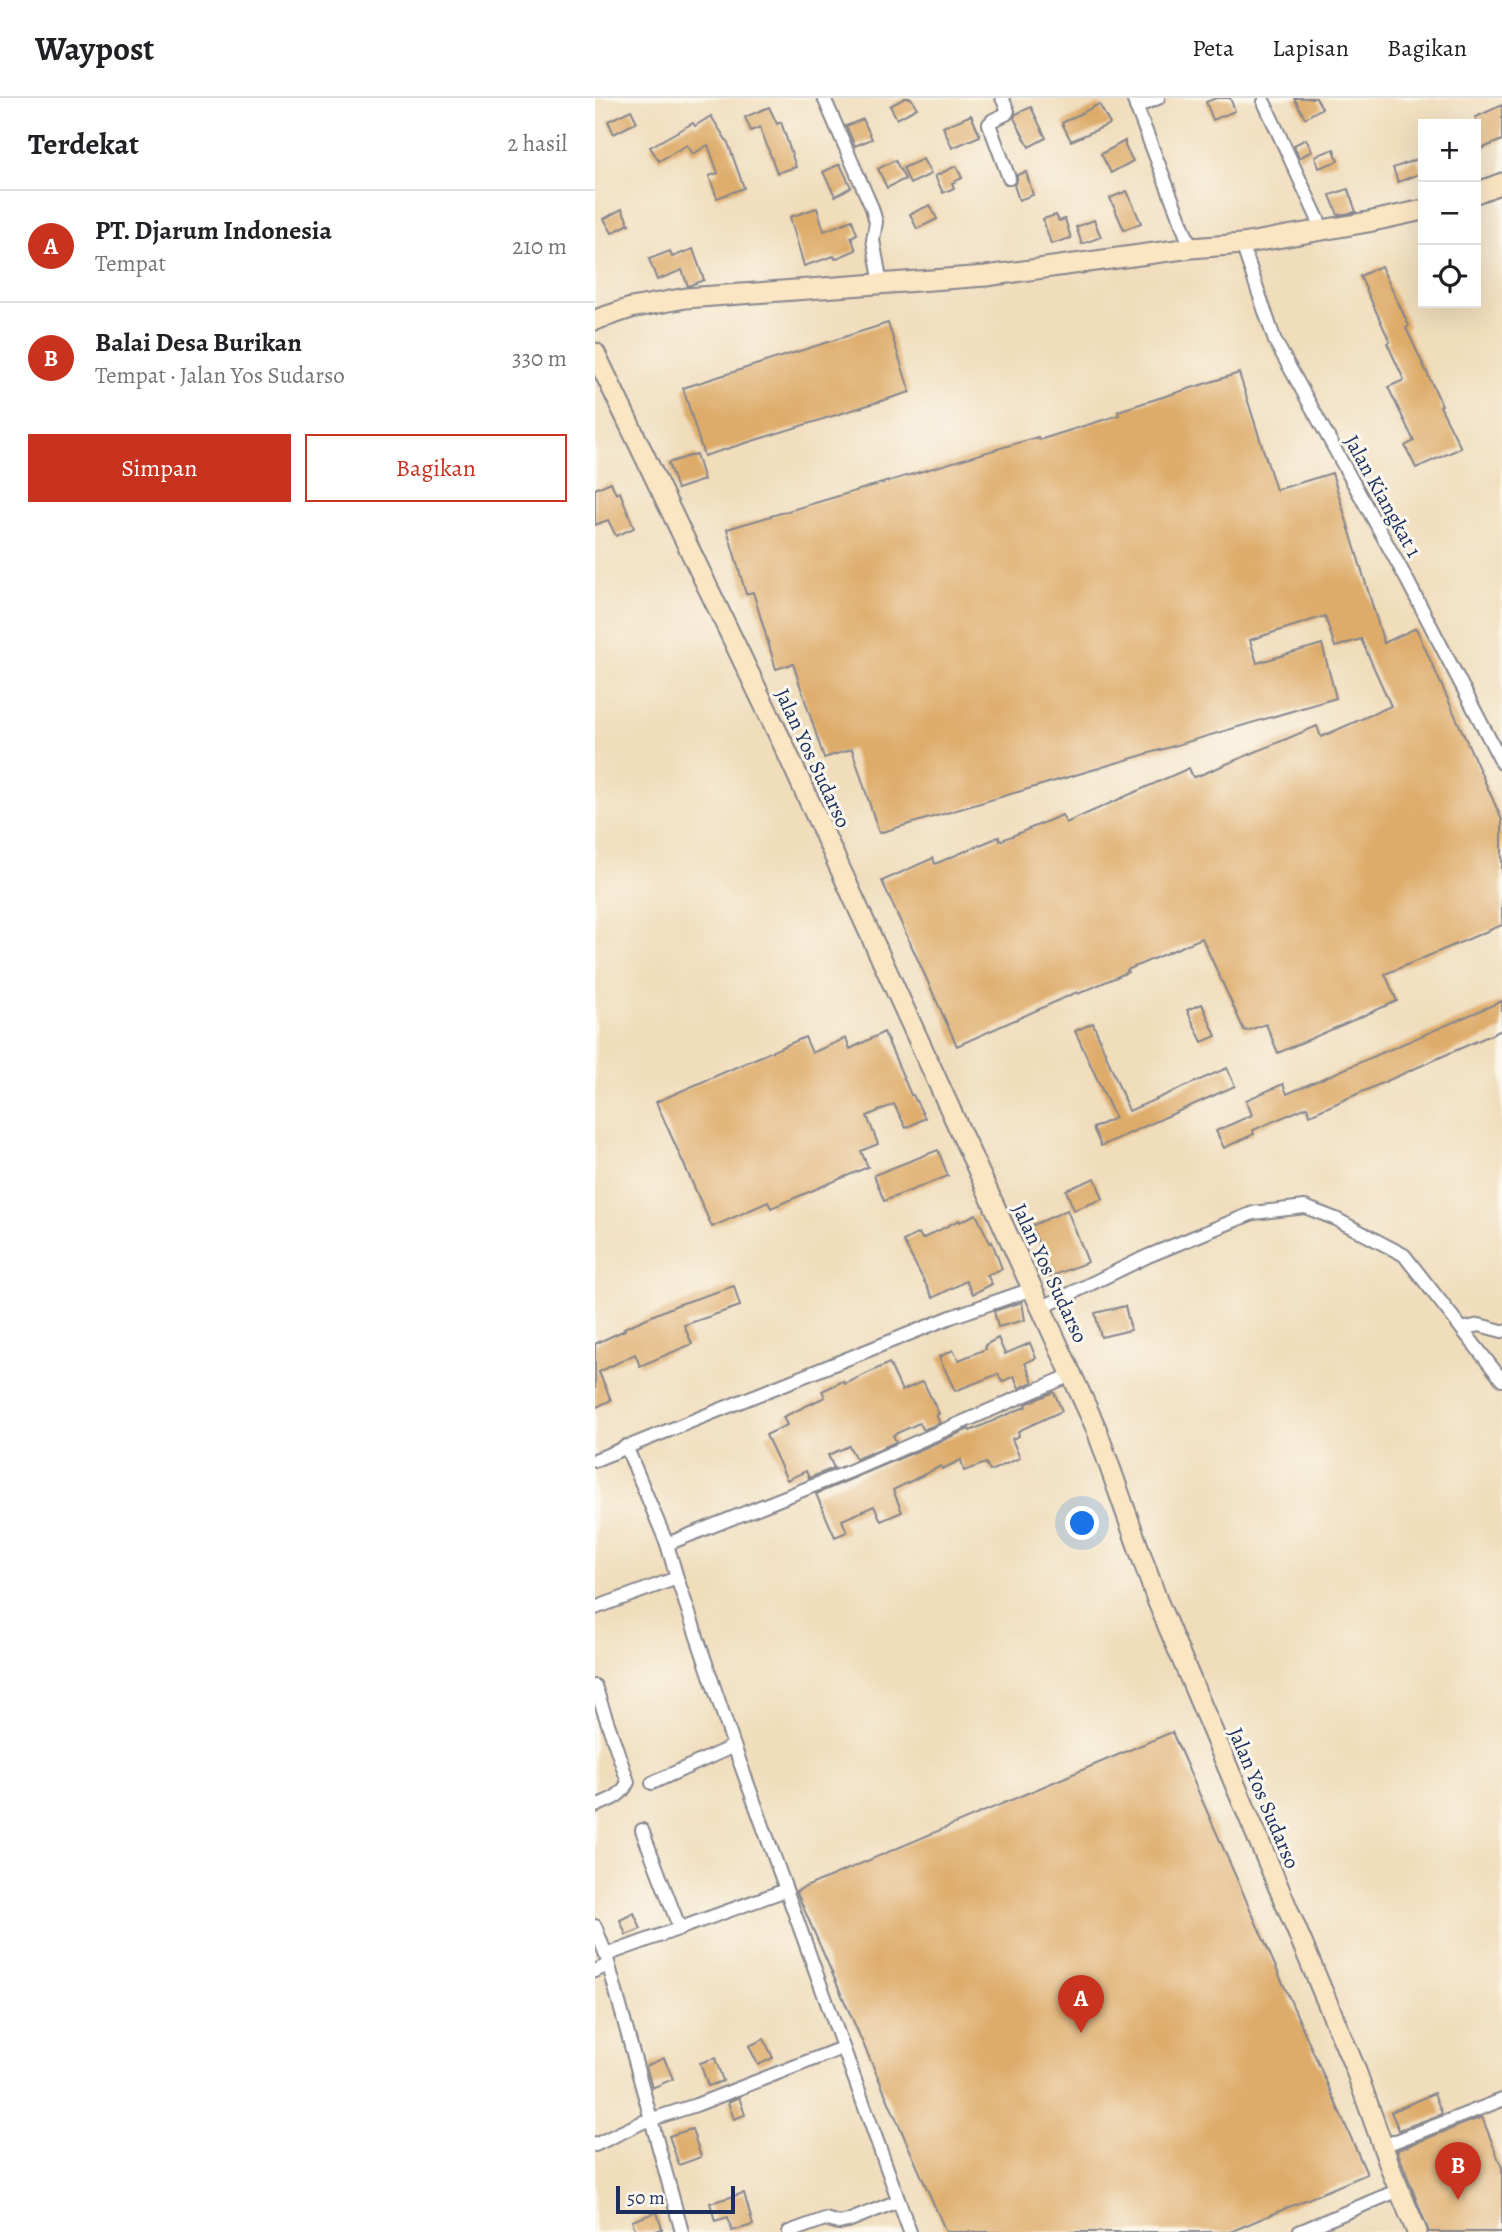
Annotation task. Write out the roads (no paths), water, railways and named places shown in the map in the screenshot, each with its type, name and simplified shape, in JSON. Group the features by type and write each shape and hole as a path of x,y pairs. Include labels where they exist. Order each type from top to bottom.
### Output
{"street":[{"path":"824,98 872,208 876,222 873,240 881,284"},
{"path":"1002,98 1008,111 989,124 1009,178"},
{"path":"1158,98 1134,103 1191,248"},
{"path":"1265,102 1322,230"},
{"path":"1481,191 1502,183"},
{"path":"595,320 631,308 685,298 986,276 1191,248 1242,244 1418,210"},
{"name":"Jalan Kiangkat 1","path":"1242,244 1275,341 1407,580 1502,763"},
{"name":"Jalan Yos Sudarso","path":"595,353 784,746 1096,1428 1157,1600 1355,2068 1417,2232"},
{"path":"1041,1308 1148,1256 1253,1213 1305,1207 1336,1219 1404,1255 1502,1380"},
{"path":"595,1460 951,1317 1032,1289"},
{"path":"1462,1329 1479,1325 1502,1331"},
{"path":"667,1544 848,1472 1071,1375"},
{"path":"627,1446 667,1544 733,1746 910,2232"},
{"path":"595,1608 677,1578"},
{"path":"595,1686 628,1782 623,1792 612,1800 595,1806"},
{"path":"652,1783 733,1746"},
{"path":"642,1830 680,1929"},
{"path":"595,1970 607,1960 680,1929 786,1891"},
{"path":"595,1926 607,1960 682,2232"},
{"path":"595,2145 650,2120 696,2105 842,2048"},
{"path":"1383,2146 1502,2100"},
{"path":"1299,2232 1399,2190"},
{"path":"789,2232 825,2219 839,2223 848,2221 898,2201"}],"place":[{"name":"PT. Djarum Indonesia","path":"1081,2033"},
{"name":"Balai Desa Burikan","path":"1458,2200"}]}
